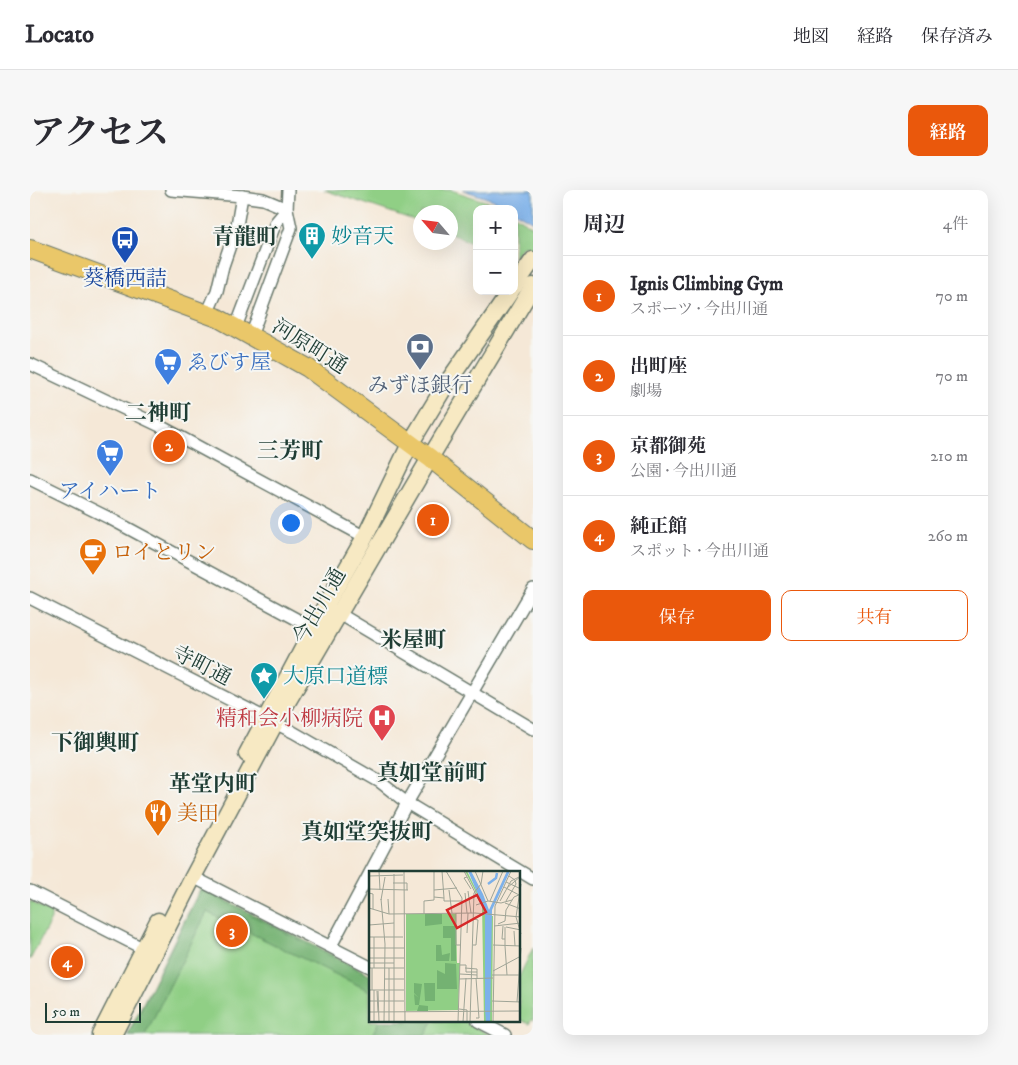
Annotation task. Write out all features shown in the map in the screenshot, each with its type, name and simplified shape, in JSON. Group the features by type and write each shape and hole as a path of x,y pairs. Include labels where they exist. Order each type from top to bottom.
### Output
{"main road":[{"name":"河原町通","path":"30,249 207,314 236,327 308,368 430,458 533,540"},
{"name":"今出川通","path":"100,1035 144,949 332,610 430,458 521,287 533,260"},
{"name":"今出川通","path":"113,1035 193,877 314,628 332,610 410,444 445,386 521,287"}],"street":[{"path":"171,190 263,199 287,209"},
{"path":"251,336 291,228 287,209 288,190"},
{"path":"207,314 217,291 223,266 238,225 242,196"},
{"path":"236,327 276,222 287,209"},
{"path":"30,364 160,426 366,537"},
{"path":"30,479 109,518 314,628"},
{"path":"371,871 407,803 533,589"},
{"name":"寺町通","path":"30,598 293,732 380,782 407,803 517,871"},
{"path":"332,610 533,729"},
{"name":"寺町通","path":"520,873 533,880"},
{"path":"331,946 369,874"},
{"path":"193,877 369,966"},
{"path":"30,891 144,949"},
{"path":"480,1022 506,1035"}],"green space":[{"path":"324,190 451,190 497,205 473,205 473,244 458,236 458,205 413,205 413,220"},
{"path":"518,218 533,227 533,250 524,245 518,253"},
{"path":"201,887 369,973 369,1022 465,1022 490,1035 127,1035"},
{"path":"201,889 369,975 369,991 207,912 145,1035 128,1035"},
{"path":"30,901 51,913 51,919 30,960"},
{"path":"533,948 533,1020 529,1024 520,1020 520,975"},
{"path":"378,1022 432,1022 426,1035 372,1035"}],"water":[{"path":"463,190 533,190 533,222 518,213 518,205 502,205"}],"place":[{"name":"妙音天","path":"312,260"},
{"name":"葵橋西詰","path":"125,264"},
{"name":"みずほ銀行","path":"420,371"},
{"name":"ゑびす屋","path":"168,386"},
{"name":"出町座","path":"169,446"},
{"name":"アイハート","path":"110,477"},
{"name":"Ignis Climbing Gym","path":"433,520"},
{"name":"ロイとリン","path":"93,576"},
{"name":"大原口道標","path":"264,700"},
{"name":"精和会小柳病院","path":"382,742"},
{"name":"美田","path":"158,837"},
{"name":"京都御苑","path":"232,931"},
{"name":"純正館","path":"67,962"}],"district":[{"name":"青龍町","path":"245,236"},
{"name":"二神町","path":"158,412"},
{"name":"三芳町","path":"290,450"},
{"name":"米屋町","path":"413,639"},
{"name":"下御輿町","path":"95,742"},
{"name":"真如堂前町","path":"432,772"},
{"name":"革堂内町","path":"213,783"},
{"name":"真如堂突抜町","path":"367,831"}]}
